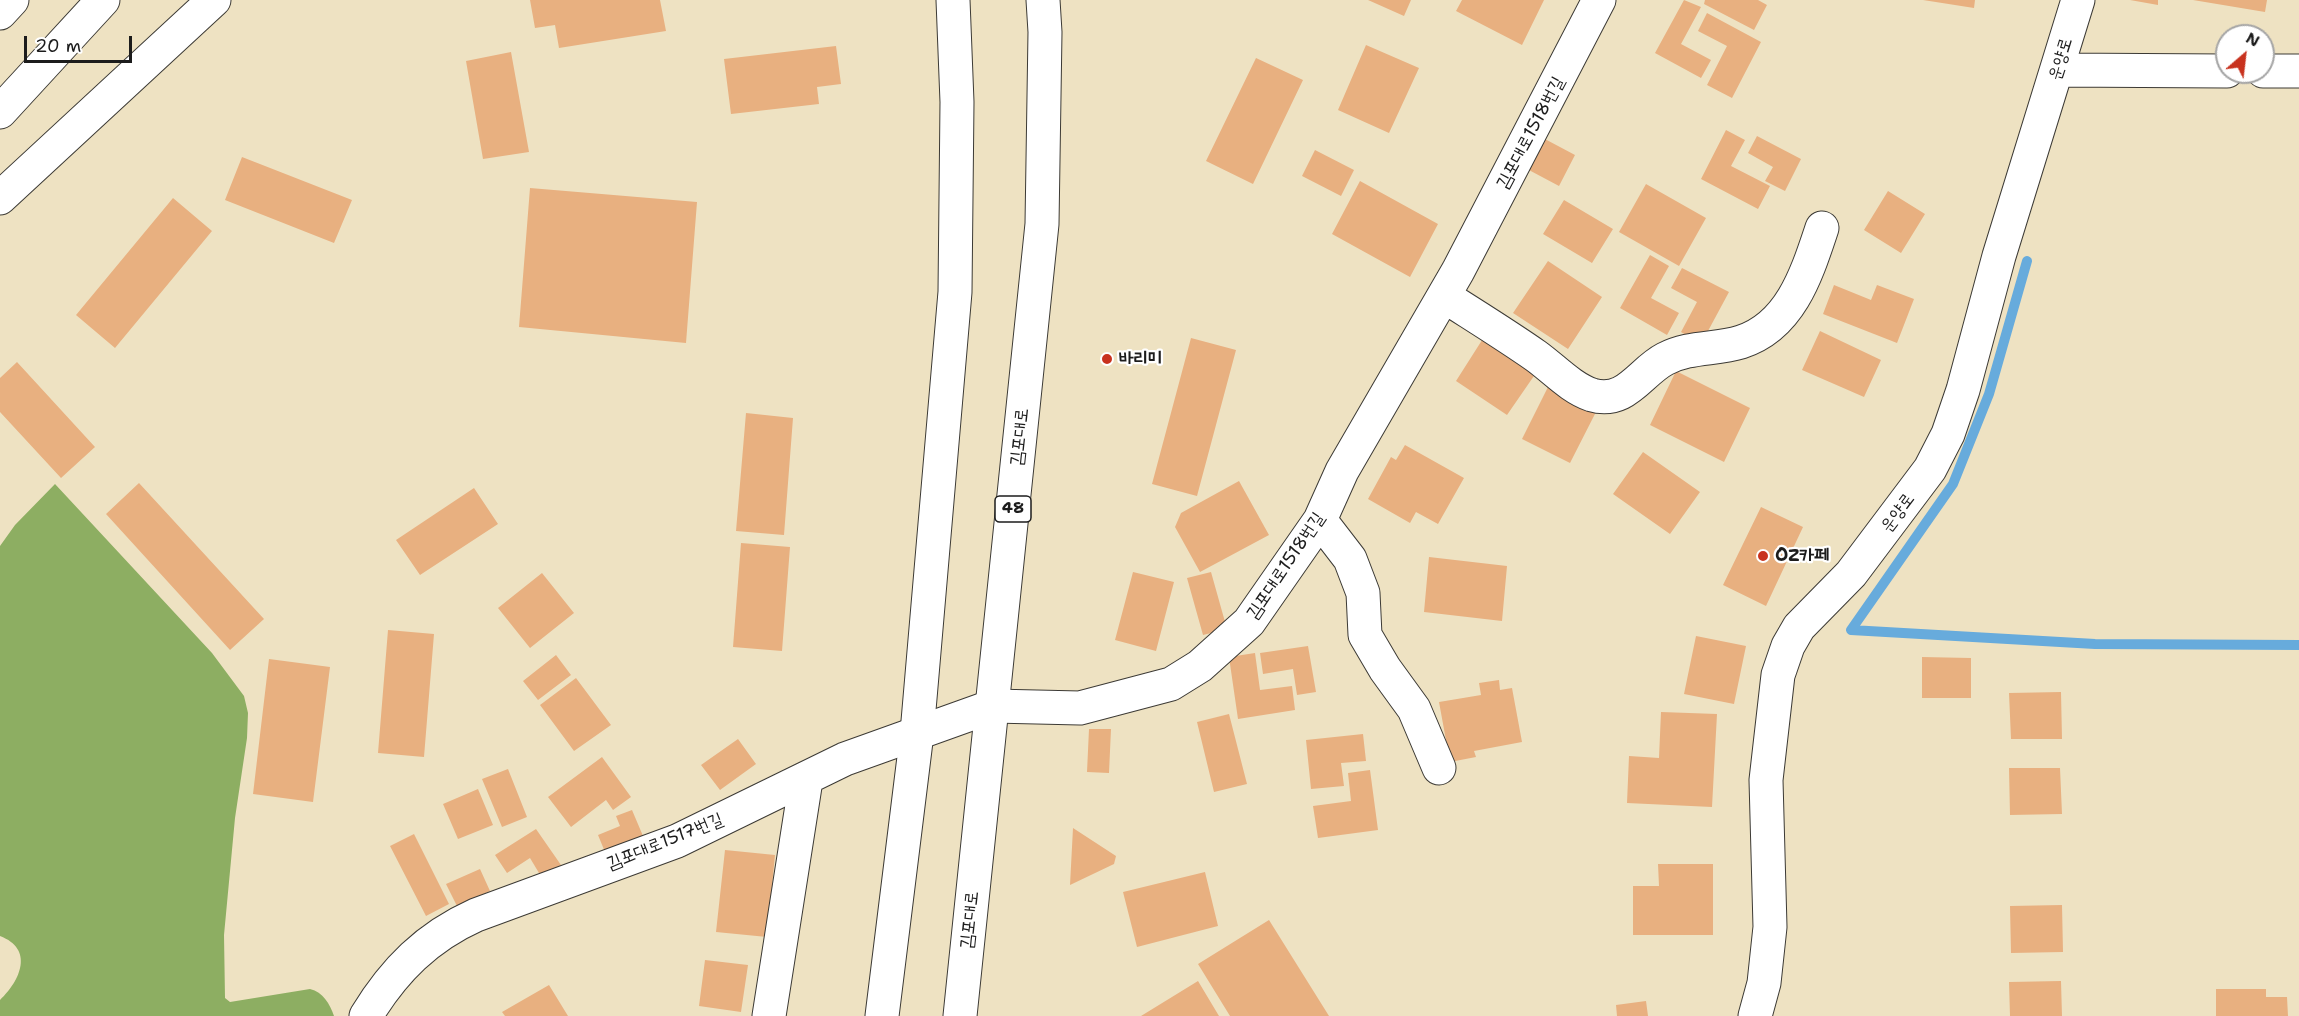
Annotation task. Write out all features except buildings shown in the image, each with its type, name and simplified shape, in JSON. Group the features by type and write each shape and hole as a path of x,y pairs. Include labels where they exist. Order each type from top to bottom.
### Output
{"main road":[{"path":"0,13 12,0"},
{"path":"0,112 103,0"},
{"path":"0,198 214,0"},
{"path":"882,1016 917,733 954,292 957,102 953,0"},
{"name":"김포대로","path":"960,1016 1042,224 1045,32 1043,0"},
{"name":"김포대로1518번길","path":"993,706 1080,708 1171,684 1200,666 1249,622 1320,520 1342,471 1444,296 1599,0"},
{"name":"운양로","path":"1755,1016 1764,983 1770,927 1766,780 1778,675 1788,646 1799,627 1851,574 1930,469 1948,434 1963,390 1999,256 2078,0"},
{"path":"2058,70 2215,71"},
{"path":"2275,71 2299,71"},
{"path":"1444,296 1536,356 1570,383 1592,394 1611,397 1628,390 1656,364 1672,355 1688,349 1740,342 1765,330 1785,311 1805,279 1822,228"},
{"path":"1320,520 1350,559 1363,593 1365,635 1413,709 1439,768"},
{"name":"김포대로1517번길","path":"366,1016 385,984 426,945 450,927 476,915 677,841 845,759 993,706"},
{"path":"769,1016 806,780"}],"green space":[{"path":"55,484 212,653 244,696 248,713 247,738 235,818 224,935 225,998 230,1002 310,989 325,999 334,1016 0,1016 0,1000 14,983 21,965 17,949 11,942 0,936 0,546 15,525"}],"waterway":[{"path":"2027,261 1989,394 1953,484 1851,630 2095,644 2299,645"}],"place":[{"name":"바리미","path":"1107,359"},
{"name":"OZ카페","path":"1763,556"}]}
